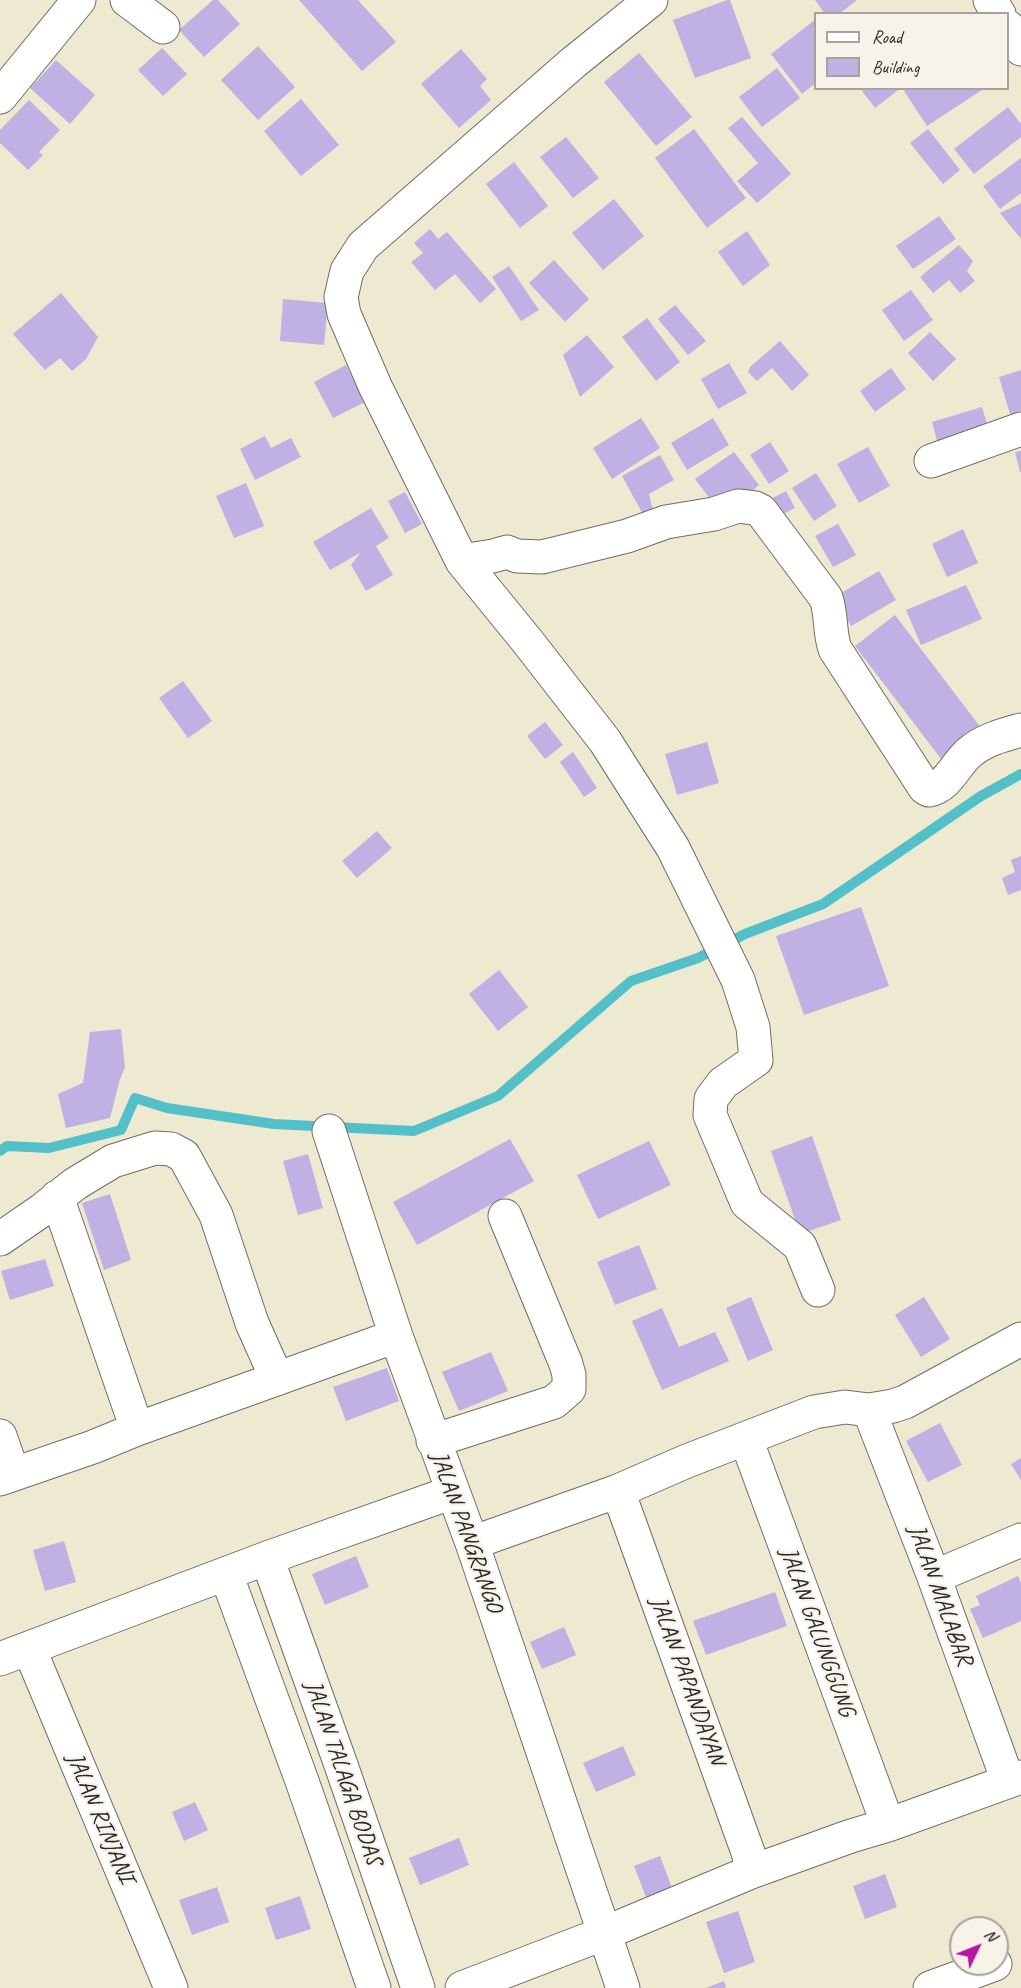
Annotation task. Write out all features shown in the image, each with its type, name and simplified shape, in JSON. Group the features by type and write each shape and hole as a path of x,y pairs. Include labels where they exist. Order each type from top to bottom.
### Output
{"street":[{"path":"0,98 79,0"},
{"path":"127,0 163,27"},
{"path":"651,0 574,62 363,246 347,271 341,297 344,314 375,386 462,561 605,741 673,848 738,980 753,1027 756,1060 723,1083 711,1100 710,1115 747,1203 800,1246 818,1290"},
{"path":"1009,29 1021,49"},
{"path":"931,461 1021,429"},
{"path":"462,561 507,552 517,556 542,557 627,536 666,522 714,514 738,506 755,508 761,511 826,598 835,650 925,788 929,790 937,788 968,753 986,742 1021,730"},
{"name":"JALAN PANGRANGO","path":"329,1131 396,1336 472,1543 623,1988"},
{"path":"0,1239 75,1184 113,1161 155,1149 171,1149 184,1156 216,1215 252,1323 276,1379"},
{"path":"57,1197 137,1429"},
{"path":"433,1441 554,1401 569,1389 570,1382 566,1364 505,1216"},
{"path":"0,1436 7,1476 93,1447 396,1336"},
{"path":"472,1543 618,1491 814,1412 830,1408 870,1410 893,1406 916,1397 1021,1339"},
{"name":"JALAN MALABAR","path":"870,1410 1015,1779"},
{"name":"JALAN GALUNGGUNG","path":"746,1439 888,1825"},
{"name":"JALAN PAPANDAYAN","path":"618,1491 749,1855 751,1872"},
{"path":"15,1654 267,1558 453,1492"},
{"path":"934,1577 1021,1540"},
{"name":"JALAN TALAGA BODAS","path":"267,1558 418,1988"},
{"path":"226,1574 302,1781 374,1988"},
{"name":"JALAN RINJANI","path":"15,1654 171,1988"},
{"path":"302,1781 341,1765"},
{"path":"462,1988 605,1933 751,1872 1015,1779"},
{"path":"930,1988 963,1976"}],"building":[{"path":"213,0 218,0 240,24 204,57 179,30"},
{"path":"299,0 358,0 396,42 362,71"},
{"path":"730,0 751,58 695,78 673,20"},
{"path":"815,0 857,0 842,12 824,12"},
{"path":"814,21 814,85 802,94 771,54"},
{"path":"258,46 295,87 258,120 221,80"},
{"path":"162,48 187,74 163,96 138,70"},
{"path":"461,49 487,79 480,86 491,100 459,128 421,84"},
{"path":"639,53 692,117 656,146 604,82"},
{"path":"56,60 95,95 70,124 30,88"},
{"path":"777,68 800,98 762,127 739,97"},
{"path":"863,90 898,90 875,108"},
{"path":"906,90 982,90 927,126 904,91"},
{"path":"301,99 339,145 301,176 264,131"},
{"path":"29,100 60,130 39,152 43,155 28,170 0,143 0,130"},
{"path":"1008,107 1021,124 1021,137 974,174 954,149"},
{"path":"742,117 791,174 757,203 737,181 758,163 728,128"},
{"path":"694,129 746,198 707,228 655,158"},
{"path":"928,129 960,170 943,184 910,143"},
{"path":"566,137 599,178 573,198 540,157"},
{"path":"1021,158 1021,193 1000,209 983,186"},
{"path":"514,162 548,206 520,228 486,184"},
{"path":"614,199 644,236 603,270 572,233"},
{"path":"1021,203 1021,239 1000,213"},
{"path":"939,216 956,239 913,269 896,246"},
{"path":"430,229 438,239 447,232 496,289 480,303 455,274 435,290 411,262 423,253 414,243"},
{"path":"747,231 770,265 743,286 718,252"},
{"path":"959,245 973,261 967,271 975,281 960,293 949,280 933,293 920,277"},
{"path":"554,260 589,299 565,322 529,283"},
{"path":"509,266 539,310 521,321 492,277"},
{"path":"911,290 933,320 904,341 882,310"},
{"path":"61,293 98,337 86,359 72,371 60,358 45,370 13,334"},
{"path":"283,299 328,303 324,345 280,341"},
{"path":"675,305 706,341 688,355 658,319"},
{"path":"647,318 680,362 656,381 622,337"},
{"path":"930,332 956,359 933,381 908,353"},
{"path":"587,335 614,367 580,397 563,355"},
{"path":"780,341 809,375 792,391 772,368 757,381 748,372 750,367"},
{"path":"729,363 747,393 718,409 701,379"},
{"path":"346,365 365,402 333,418 314,382"},
{"path":"891,368 906,389 875,412 860,391"},
{"path":"1021,370 1021,411 1010,414 999,377"},
{"path":"982,407 990,434 939,448 932,422"},
{"path":"641,418 660,448 612,479 593,448"},
{"path":"713,418 729,445 687,470 671,443"},
{"path":"265,436 271,448 291,438 301,457 255,480 240,449"},
{"path":"770,442 789,471 769,484 750,455"},
{"path":"868,447 890,486 859,503 837,464"},
{"path":"1021,451 1021,472 1020,472 1015,452"},
{"path":"734,452 759,485 739,502 717,508 695,479"},
{"path":"660,455 674,480 649,494 653,511 645,518 622,476"},
{"path":"816,473 837,506 814,521 792,488"},
{"path":"246,483 264,526 234,538 216,496"},
{"path":"786,491 795,508 774,519 765,502"},
{"path":"405,492 422,524 405,533 388,501"},
{"path":"371,508 389,538 376,546 393,575 366,591 351,565 360,553 330,570 313,542"},
{"path":"838,524 856,555 833,567 815,536"},
{"path":"963,529 978,563 947,577 932,544"},
{"path":"879,571 896,600 851,626 834,597"},
{"path":"966,585 982,619 921,645 906,610"},
{"path":"895,615 988,737 948,768 855,646"},
{"path":"183,681 212,721 188,738 159,698"},
{"path":"545,722 563,745 545,759 527,736"},
{"path":"707,742 719,783 677,795 665,754"},
{"path":"573,752 597,788 584,797 560,762"},
{"path":"377,831 392,848 357,878 342,861"},
{"path":"1021,856 1021,890 1008,895 1002,878 1015,872 1011,860"},
{"path":"861,907 889,986 804,1015 776,936"},
{"path":"499,970 528,1007 498,1031 469,994"},
{"path":"121,1029 125,1067 110,1118 66,1128 58,1094 83,1083 90,1032"},
{"path":"812,1136 841,1220 800,1234 771,1151"},
{"path":"510,1139 534,1181 417,1245 393,1202"},
{"path":"649,1141 671,1185 598,1219 577,1175"},
{"path":"308,1154 323,1208 298,1215 283,1161"},
{"path":"110,1194 131,1260 104,1270 82,1203"},
{"path":"639,1245 657,1289 615,1305 597,1262"},
{"path":"45,1259 54,1286 10,1300 1,1271"},
{"path":"751,1297 773,1350 748,1361 726,1308"},
{"path":"924,1297 950,1339 921,1357 895,1315"},
{"path":"662,1308 679,1347 715,1332 729,1361 662,1390 632,1321"},
{"path":"491,1352 508,1391 459,1411 442,1372"},
{"path":"387,1368 399,1401 346,1421 333,1387"},
{"path":"940,1423 962,1465 928,1482 906,1441"},
{"path":"1021,1458 1021,1480 1011,1464"},
{"path":"64,1541 76,1582 45,1591 33,1550"},
{"path":"356,1556 369,1587 325,1605 312,1574"},
{"path":"1018,1576 1021,1583 1021,1621 983,1638 970,1609 980,1605 976,1596"},
{"path":"775,1592 787,1626 706,1655 693,1621"},
{"path":"564,1627 576,1655 542,1669 530,1642"},
{"path":"623,1746 636,1775 596,1792 583,1763"},
{"path":"195,1802 208,1830 184,1841 172,1812"},
{"path":"459,1838 469,1865 420,1885 409,1858"},
{"path":"660,1856 675,1896 649,1905 634,1866"},
{"path":"885,1874 897,1907 865,1919 853,1886"},
{"path":"217,1887 229,1922 192,1935 179,1900"},
{"path":"300,1896 311,1929 276,1940 265,1908"},
{"path":"738,1911 755,1962 724,1973 706,1922"},
{"path":"724,1981 726,1988 706,1988"}],"waterway":[{"path":"0,1151 7,1146 49,1148 121,1130 135,1098 167,1108 274,1124 414,1131 498,1096 631,981 698,958 745,934 823,904 981,796 1021,774"}]}
